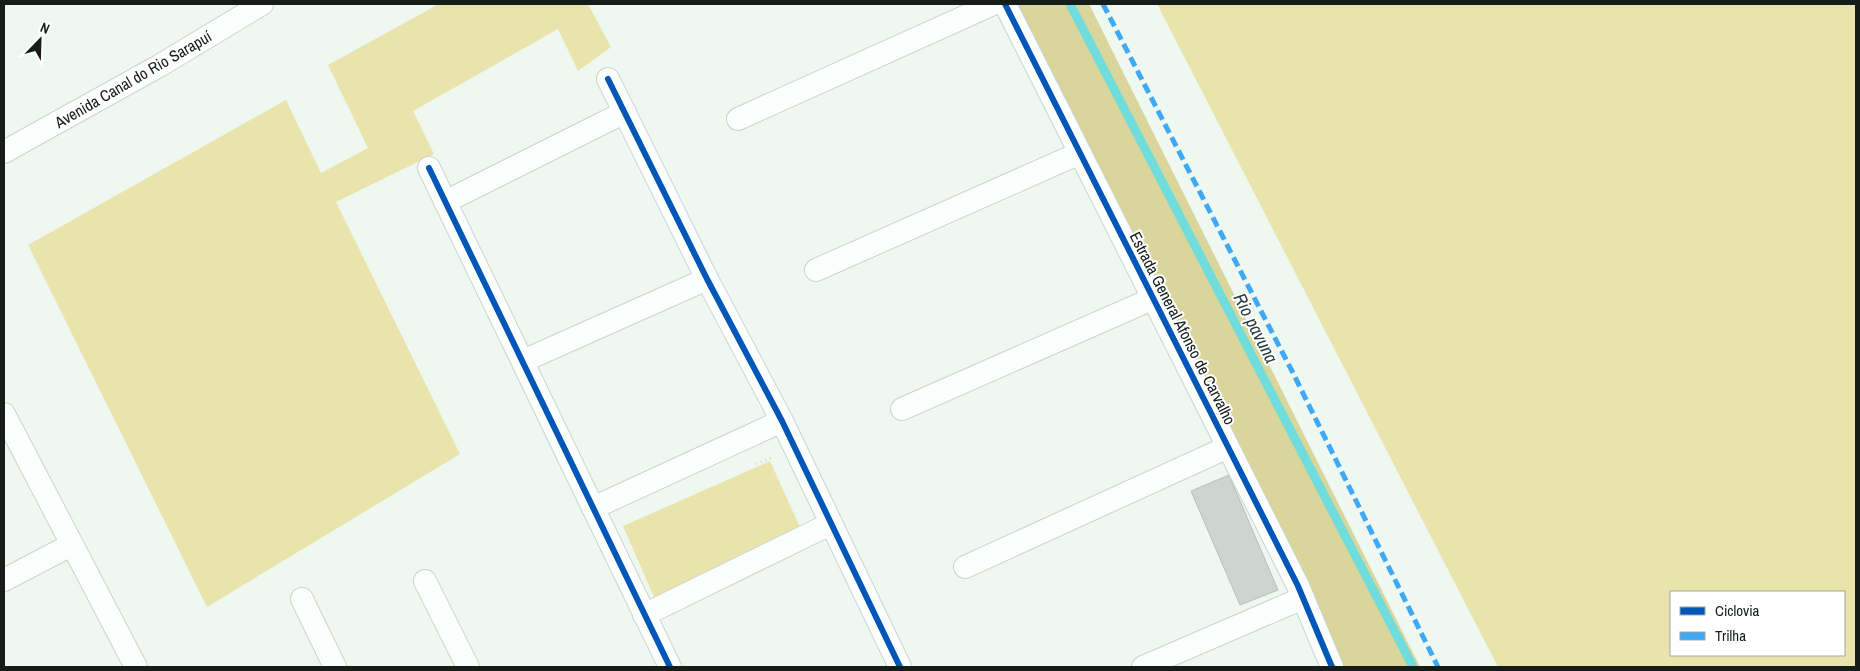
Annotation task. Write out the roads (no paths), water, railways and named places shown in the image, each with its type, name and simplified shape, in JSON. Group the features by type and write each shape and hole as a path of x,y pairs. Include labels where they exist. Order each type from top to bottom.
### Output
{"street":[{"name":"Avenida Canal do Rio Sarapuí","path":"4,152 160,66 262,4"},
{"path":"738,120 993,4"},
{"name":"Estrada General Afonso de Carvalho","path":"1005,4 1303,598 1332,667"},
{"path":"608,79 707,278 782,421 900,667"},
{"path":"445,202 625,112"},
{"path":"816,270 1080,153"},
{"path":"429,168 670,667"},
{"path":"523,361 707,278"},
{"path":"902,409 1152,299"},
{"path":"4,414 136,667"},
{"path":"593,508 782,421"},
{"path":"965,567 1228,447"},
{"path":"644,615 830,524"},
{"path":"4,580 71,545"},
{"path":"425,581 468,667"},
{"path":"1143,667 1303,598"},
{"path":"302,599 335,667"}],"waterway":[{"name":"Rio pavuna","path":"1070,4 1413,667"}]}
